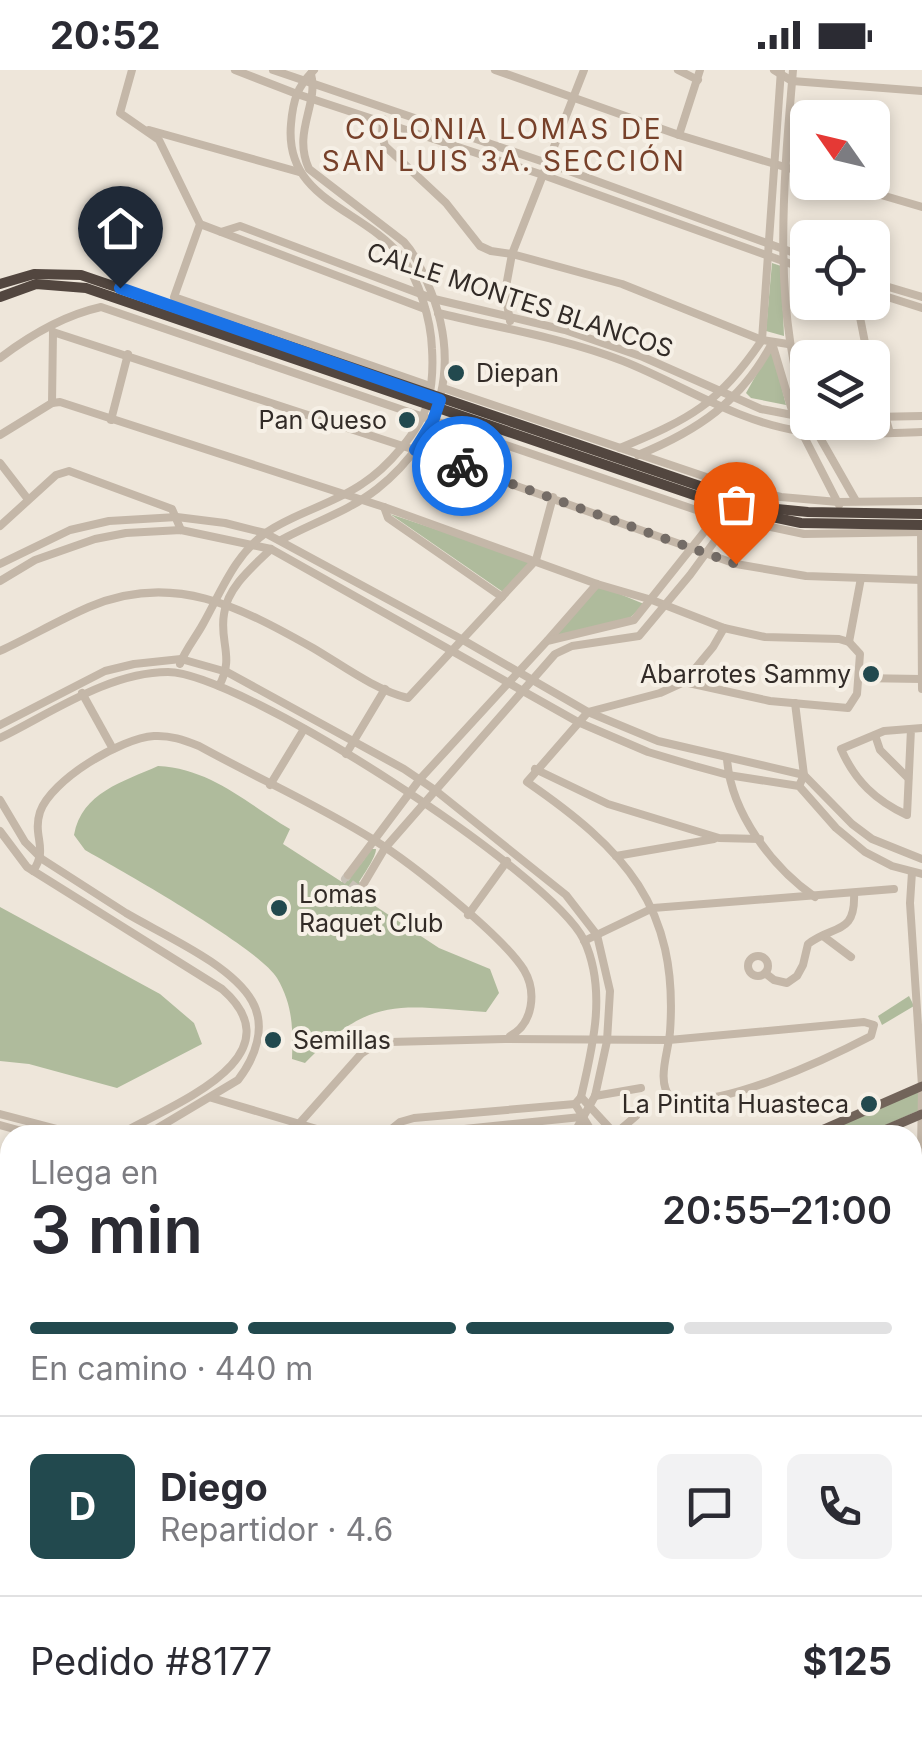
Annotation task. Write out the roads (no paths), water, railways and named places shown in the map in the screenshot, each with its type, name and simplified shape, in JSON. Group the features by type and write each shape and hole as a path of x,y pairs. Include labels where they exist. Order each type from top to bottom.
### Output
{"highway":[{"path":"2,284 53,272 81,275 342,370"},
{"path":"0,297 36,284 86,288 433,400 719,508"},
{"path":"433,400 719,508 847,507 922,514"},
{"path":"700,499 719,508"},
{"path":"801,522 832,518 847,507"},
{"path":"847,507 883,524"},
{"path":"740,509 801,522 922,524"}],"main road":[{"path":"833,1125 922,1086"},
{"path":"896,1125 922,1114"}],"street":[{"path":"132,70 119,109 123,116 159,140 200,224 174,297 433,400"},
{"path":"235,70 543,174 790,264"},
{"path":"273,70 310,77 386,110 548,163 790,252"},
{"path":"495,70 679,135 790,169"},
{"path":"509,329 505,292 512,254 584,70"},
{"path":"678,70 699,75 679,135"},
{"path":"790,354 784,262 794,70"},
{"path":"778,72 792,82 922,91"},
{"path":"620,448 675,424 711,401 737,377 762,340 778,72"},
{"path":"220,686 227,672 223,617 244,574 282,540 361,500 394,474 433,421 432,346 419,293 404,260 298,172 290,140 297,94 310,77"},
{"path":"179,673 181,659 231,571 264,533 341,496 380,470 433,400 446,337 440,314 414,254 404,242 309,170 303,151 303,128 310,77"},
{"path":"386,110 382,122 385,146 446,203 480,246 622,284 762,340 788,344"},
{"path":"145,128 298,172 309,170"},
{"path":"890,198 922,207"},
{"path":"674,224 678,210"},
{"name":"CALLE MONTES BLANCOS","path":"200,224 423,309 621,360 743,415 790,428"},
{"name":"CALLE MONTES BLANCOS","path":"221,232 240,226 434,299 566,330 627,351 735,398 790,415"},
{"path":"890,287 922,297"},
{"path":"890,298 922,308"},
{"path":"0,358 100,306 620,448 781,497 847,507 922,500"},
{"path":"53,329 766,571 921,580"},
{"path":"52,403 53,329"},
{"path":"638,455 685,434 735,398 772,343"},
{"path":"772,343 790,403"},
{"path":"111,420 128,354"},
{"path":"0,436 52,403 60,402 384,507 724,628 765,636 839,639 850,642 860,654 856,701 848,708 725,693 684,682"},
{"path":"890,416 922,416"},
{"path":"433,421 719,508 740,509 804,534 922,532"},
{"name":"CALLE MONTES BLANCOS","path":"890,433 922,432"},
{"path":"806,440 847,507"},
{"path":"818,440 847,507"},
{"path":"0,464 27,498"},
{"path":"0,526 27,498 56,475 69,471 172,509 181,530"},
{"path":"0,651 92,605 142,592 184,593 227,603 262,619 385,689 408,698 536,560 553,498"},
{"path":"384,507 388,518 502,597"},
{"path":"547,641 628,622 652,600 719,508"},
{"path":"362,885 386,848 446,777 561,651 639,636 740,509"},
{"path":"0,564 70,530 109,521 177,517 225,522 264,533 588,712 658,741 804,775 872,839 922,860"},
{"path":"922,524 922,689"},
{"path":"0,581 35,560 95,539 126,533 181,530 254,544 271,549 578,722 648,752 728,775 799,786 836,828 866,852 917,873 910,904 922,1114"},
{"path":"850,642 861,578"},
{"path":"348,874 410,791 598,584"},
{"path":"298,1124 361,1054 390,1042 505,1038 669,1040 864,1022 874,1025 871,1036 714,1100 685,1102 671,1098 663,1082 669,1040 668,969 664,939 653,908 638,882 577,817 527,782 588,712 660,693 684,682 724,628"},
{"path":"0,724 105,671 181,659 227,672 435,790 566,896 597,935 610,992 607,1041 595,1096 577,1125"},
{"path":"0,738 125,678 179,673 220,686 410,791 560,908 584,941 596,993 594,1040 578,1100 580,1117 586,1125"},
{"path":"859,678 921,679"},
{"path":"77,685 113,749"},
{"path":"346,754 385,689"},
{"path":"795,703 804,775 799,786"},
{"path":"270,785 311,718"},
{"path":"912,729 907,815 886,806 852,773 841,750 894,729 922,728"},
{"path":"33,872 42,859 38,819 46,800 64,781 113,749 150,736 175,737 199,746 386,848 509,950 526,974 532,997 528,1018 518,1032 505,1038"},
{"path":"875,736 880,750 908,778"},
{"path":"726,759 741,806 772,860 815,897"},
{"path":"535,769 608,804 718,838"},
{"path":"446,777 450,802"},
{"path":"0,800 25,842 42,859 230,976 255,1006 259,1030 254,1056 243,1074 230,1087 164,1125"},
{"path":"0,831 14,854 33,872 222,989 243,1016 243,1049 228,1072 135,1125"},
{"path":"616,856 718,838 760,839"},
{"path":"468,915 513,854"},
{"path":"584,941 653,908 894,888"},
{"path":"765,973 787,983 797,976 808,944 845,927 853,915 854,893"},
{"path":"116,925 125,912"},
{"path":"823,936 850,957"},
{"path":"244,1030 259,1030"},
{"path":"230,1087 236,1106"},
{"path":"595,1096 641,1088"},
{"path":"211,1098 302,1125"},
{"path":"396,1125 414,1118 578,1100 606,1125"},
{"path":"0,1114 42,1125"},
{"path":"627,1125 636,1116"},
{"path":"503,1125 580,1117"},
{"path":"142,1121 143,1125"}],"tunnel":[{"path":"348,875 345,879 359,890 363,885"}],"place":[{"name":"Diepan","path":"456,373"},
{"name":"Pan Queso","path":"407,420"},
{"name":"Abarrotes Sammy","path":"871,674"},
{"name":"Lomas Raquet Club","path":"279,908"},
{"name":"Semillas","path":"273,1040"},
{"name":"La Pintita Huasteca","path":"869,1104"}],"district":[{"name":"COLONIA LOMAS DE SAN LUIS 3A. SECCIÓN","path":"504,145"}]}
